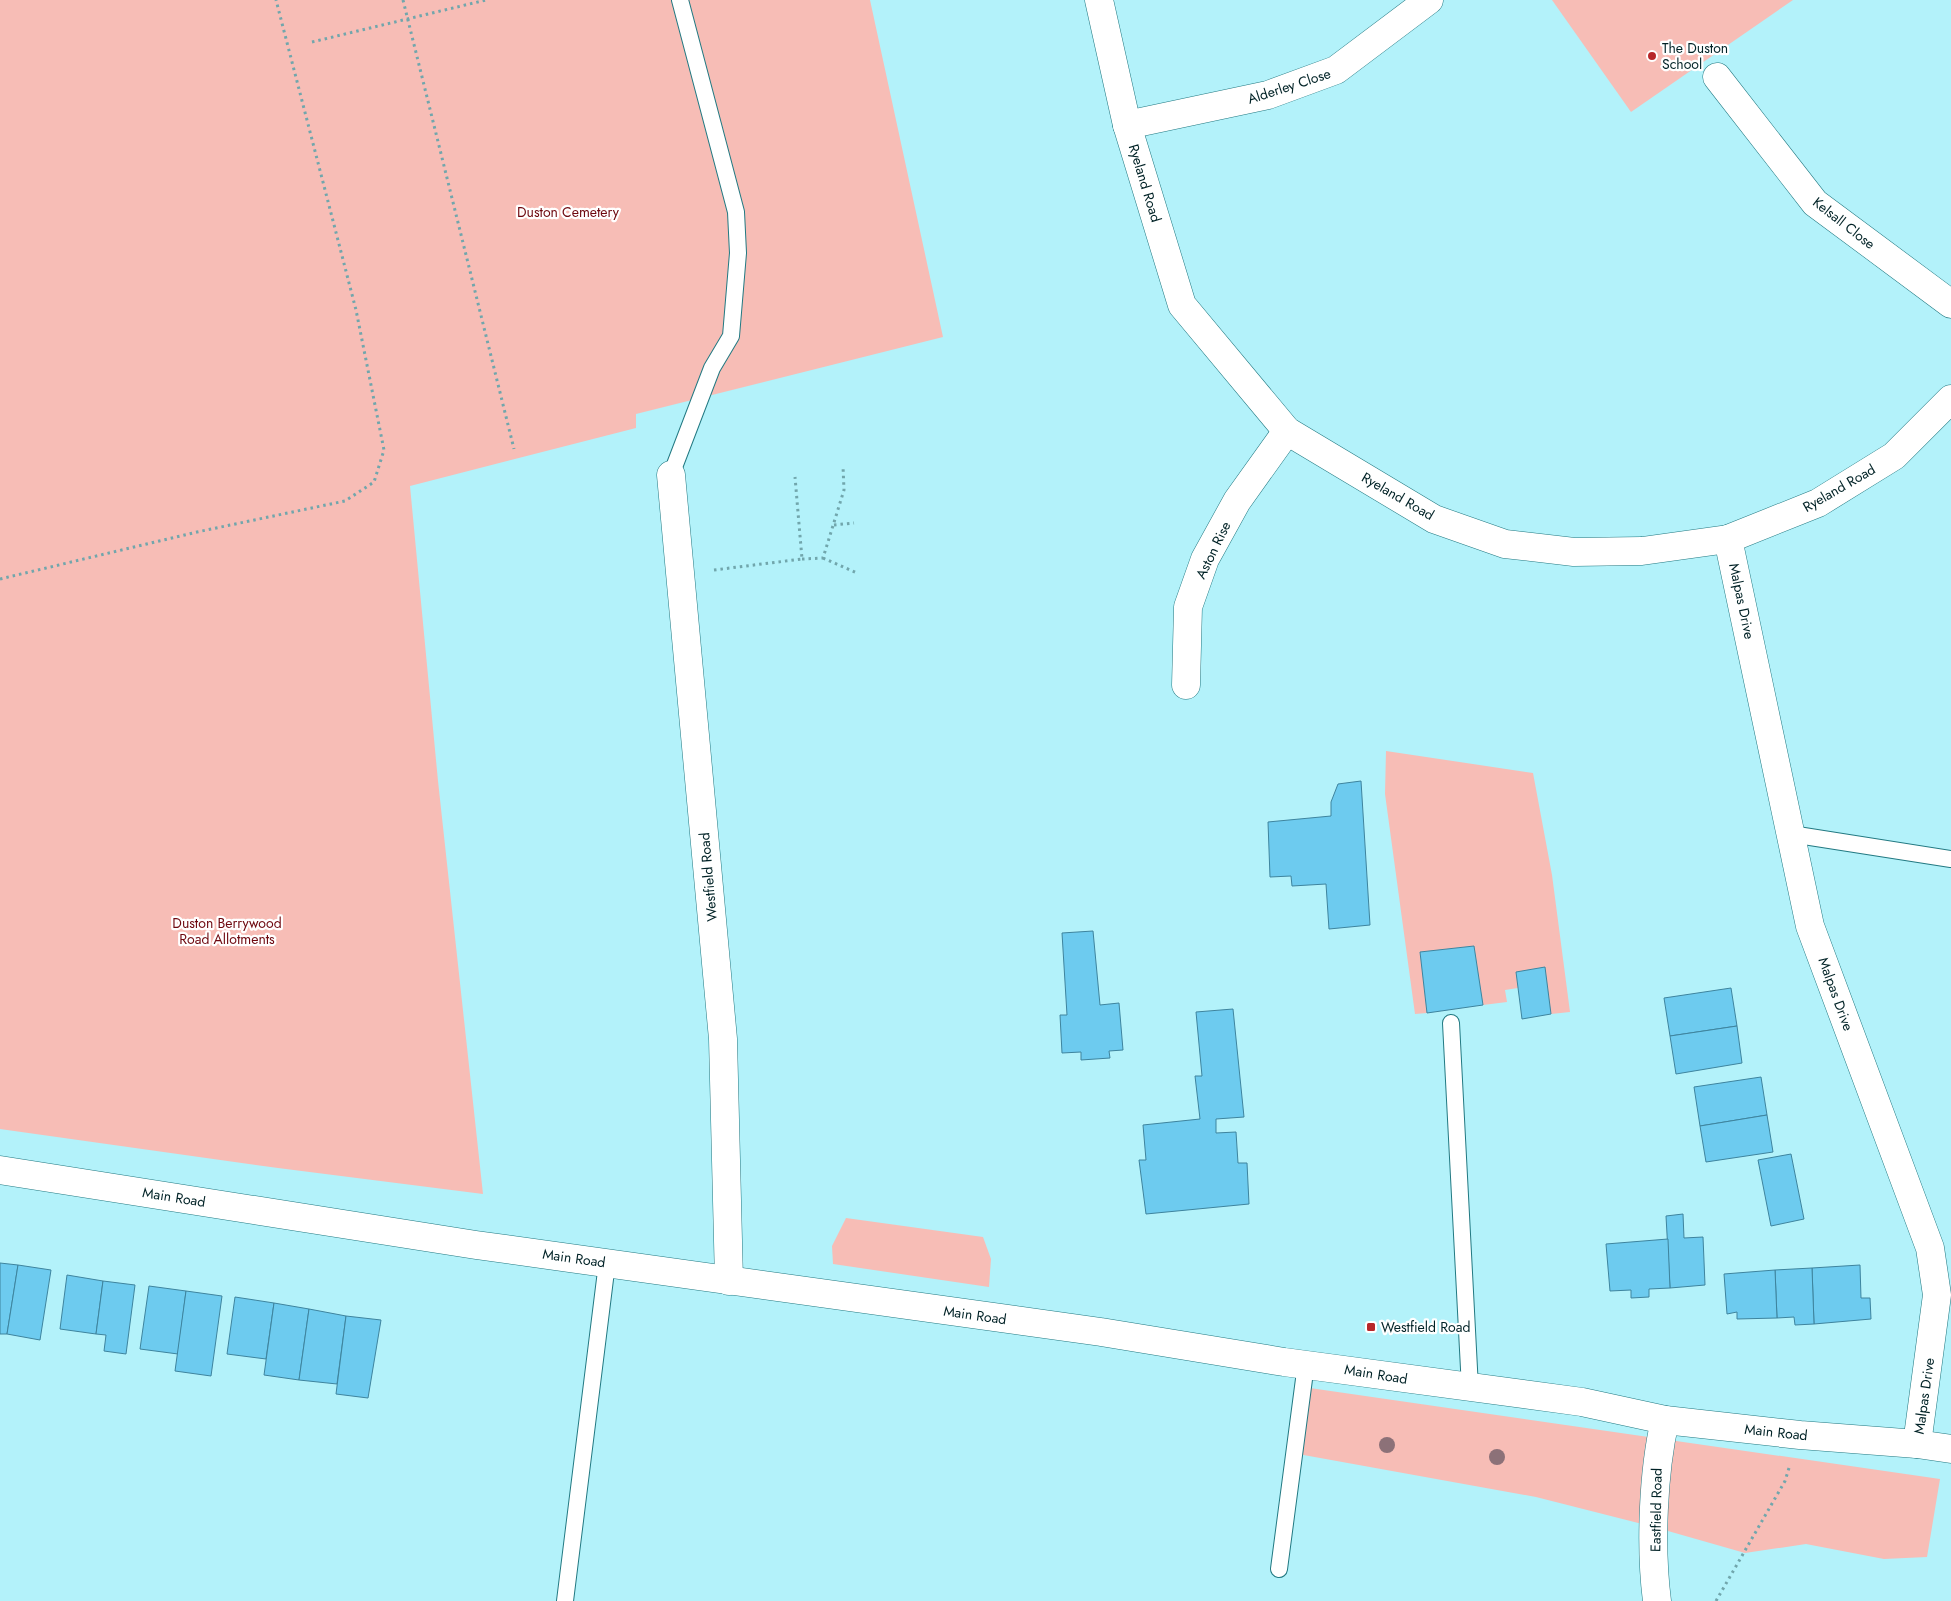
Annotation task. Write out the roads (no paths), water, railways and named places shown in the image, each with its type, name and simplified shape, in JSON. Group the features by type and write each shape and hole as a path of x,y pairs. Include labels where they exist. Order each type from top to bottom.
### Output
{"street":[{"name":"Ryeland Road","path":"1099,0 1127,125 1182,305 1287,431 1434,518 1505,544 1574,552 1642,551 1728,539 1818,504 1894,456 1951,399"},
{"name":"Alderley Close","path":"1127,125 1268,95 1336,70 1430,0"},
{"name":"Kelsall Close","path":"1717,77 1815,203 1951,304"},
{"name":"Aston Rise","path":"1186,685 1188,607 1205,558 1237,501 1287,431"},
{"name":"Westfield Road","path":"671,475 723,1038 729,1281"},
{"name":"Malpas Drive","path":"1728,539 1810,926 1930,1248 1937,1295 1917,1444"},
{"name":"Main Road","path":"0,1170 347,1225 729,1281 1101,1332 1470,1388 1582,1402 1665,1420 1800,1435 1951,1448"},
{"name":"Eastfield Road","path":"1657,1601 1654,1527 1658,1449 1665,1420"}],"lane":[{"path":"671,475 712,368 731,336 738,253 736,212 680,0"},
{"path":"1790,834 1951,859"},
{"path":"1451,1023 1470,1388"},
{"path":"565,1601 607,1263"},
{"path":"1279,1569 1306,1364"}],"place":[{"name":"The Duston School","path":"1652,56"},
{"name":"Westfield Road","path":"1371,1327"}],"park label":[{"name":"Duston Cemetery","path":"568,212"},
{"name":"Duston Berrywood Road Allotments","path":"227,932"}]}
